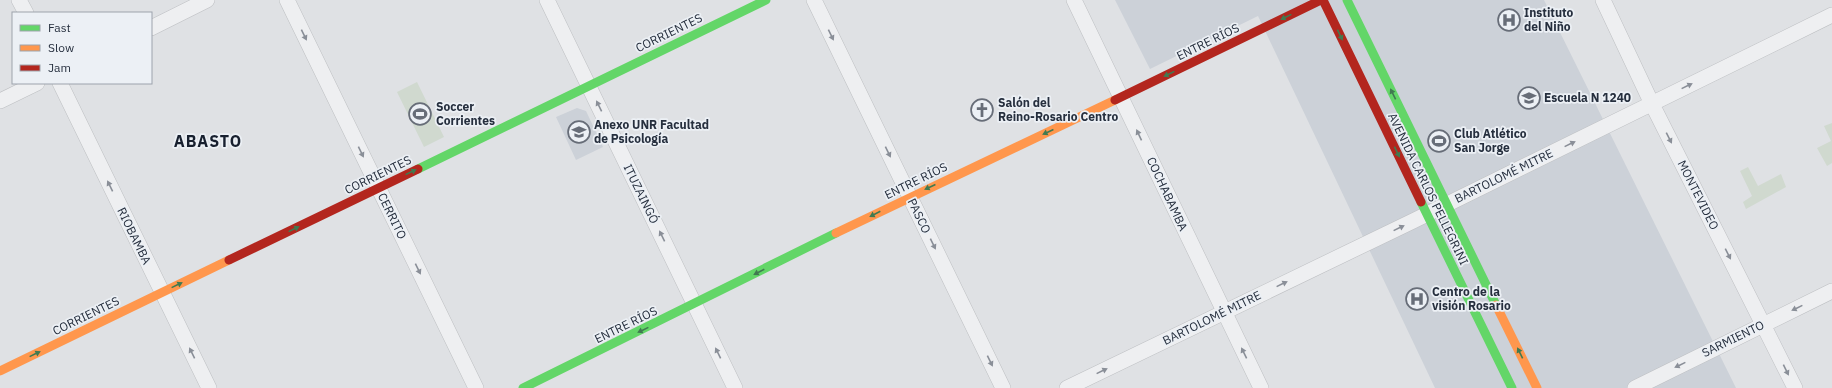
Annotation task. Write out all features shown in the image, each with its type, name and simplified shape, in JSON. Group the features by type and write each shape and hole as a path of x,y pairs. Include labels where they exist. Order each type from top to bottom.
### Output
{"main road":[{"name":"CORRIENTES","path":"0,371 766,0"},
{"name":"ENTRE RÍOS","path":"523,388 695,305 910,197 1322,0"},
{"name":"AVENIDA CARLOS PELLEGRINI","path":"1322,0 1512,388"},
{"name":"AVENIDA CARLOS PELLEGRINI","path":"1347,0 1537,388"}],"street":[{"path":"20,0 26,12"},
{"path":"152,28 208,0"},
{"name":"CERRITO","path":"287,0 476,388"},
{"name":"ITUZAINGÓ","path":"547,0 735,388"},
{"name":"PASCO","path":"814,0 1003,388"},
{"name":"COCHABAMBA","path":"1074,0 1261,388"},
{"name":"MONTEVIDEO","path":"1603,0 1652,104 1795,388"},
{"name":"BARTOLOMÉ MITRE","path":"1067,388 1224,313 1832,15"},
{"path":"0,101 35,84"},
{"name":"RIOBAMBA","path":"60,84 209,388"},
{"name":"SARMIENTO","path":"1634,388 1832,291"}],"shaded area":[{"path":"1115,0 1544,0 1736,388 1435,388 1258,16 1150,69"},
{"name":"Soccer Corrientes","path":"417,82 444,137 424,147 397,92"},
{"name":"Anexo UNR Facultad de Psicología","path":"577,108 586,111 603,147 576,160 556,117"},
{"path":"1832,123 1832,163 1827,166 1817,148 1831,141 1824,126"},
{"path":"1748,167 1758,186 1781,174 1786,187 1746,209 1743,202 1752,196 1740,171"}],"traffic: fast":[{"path":"418,169 766,0"},
{"path":"1347,0 1496,305"},
{"path":"1421,202 1512,388"},
{"path":"523,388 836,233"}],"traffic: slow":[{"path":"836,233 1115,100"},
{"path":"0,371 229,260"},
{"path":"1496,305 1537,388"}],"traffic: jam":[{"path":"1115,100 1321,0"},
{"path":"1323,0 1421,202"},
{"path":"229,260 418,169"}],"place":[{"name":"Instituto del Niño","path":"1509,20"},
{"name":"Escuela N 1240","path":"1529,98"},
{"name":"Salón del Reino-Rosario Centro","path":"982,110"},
{"name":"Soccer Corrientes","path":"420,114"},
{"name":"Anexo UNR Facultad de Psicología","path":"579,132"},
{"name":"Club Atlético San Jorge","path":"1439,141"},
{"name":"Centro de la visión Rosario","path":"1417,299"}],"district":[{"name":"ABASTO","path":"208,141"}]}
